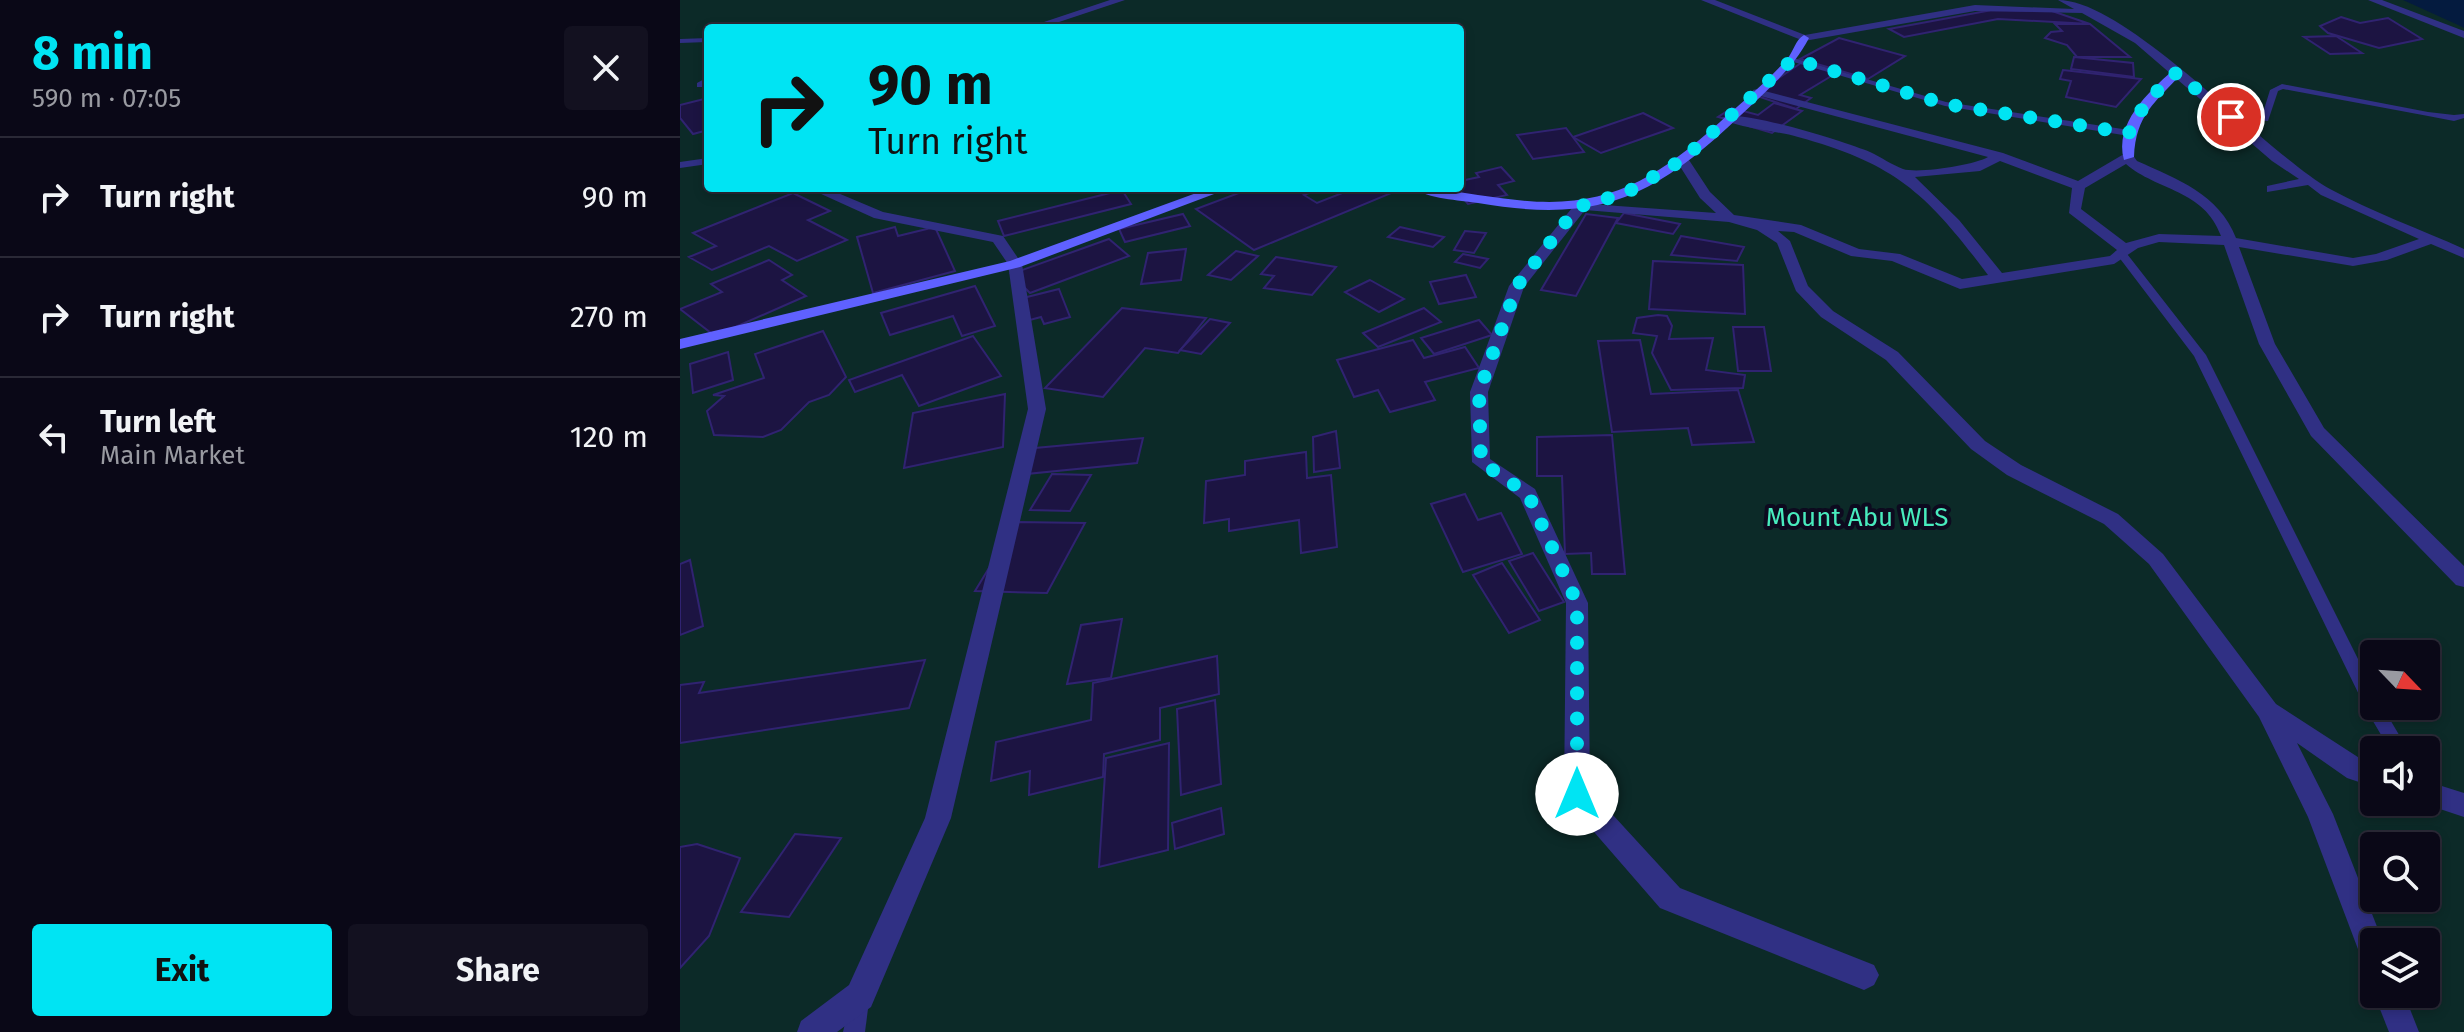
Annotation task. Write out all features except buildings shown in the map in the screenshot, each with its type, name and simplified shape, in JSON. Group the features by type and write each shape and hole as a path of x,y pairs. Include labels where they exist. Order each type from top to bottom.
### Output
{"main road":[{"path":"1441,192 1503,204 1581,206 1626,193 1682,160 1793,59 1804,38"},
{"path":"2128,157 2129,133 2146,102 2176,73"},
{"path":"680,344 1015,264 1212,192"}],"street":[{"path":"1042,24 1120,0"},
{"path":"1706,0 1804,38 1975,8 2050,5 2094,14"},
{"path":"2063,0 2139,41 2276,158 2310,181 2371,215 2464,254"},
{"path":"2373,0 2464,35"},
{"path":"1757,92 1999,156 2079,186"},
{"path":"1727,118 1856,152 1903,174 1971,241 1999,279"},
{"path":"1903,174 1980,167 1999,156"},
{"path":"2121,250 2074,210 2079,186 2128,157 2132,164 2188,189 2222,220 2267,344 2317,432 2464,579"},
{"path":"1682,160 1705,195 1729,218"},
{"path":"2272,189 2310,181"},
{"path":"812,1032 860,996 938,818 1037,409 1015,264 998,239 879,215 824,192"},
{"path":"1864,975 1670,898 1577,794 1577,603 1528,494 1481,462 1479,392 1517,286 1581,206 1729,218 1796,228 1856,253 1895,257 1960,284 2114,260 2121,250 2170,235 2356,262 2430,240"},
{"path":"1760,225 1783,241 1801,288 1827,314 1892,356 1978,445 2014,470 2111,519 2156,559 2267,710 2320,814 2364,928"},
{"path":"2267,710 2360,771"},
{"path":"2440,797 2464,805"},
{"path":"2395,1008 2404,1032"}],"lane":[{"path":"680,41 704,40"},
{"path":"1793,59 1945,104 2129,133"},
{"path":"2231,117 2265,119 2274,90 2282,86 2428,114 2454,118 2464,116"},
{"path":"680,165 704,162"},
{"path":"2121,250 2200,355 2373,706 2391,736"},
{"path":"854,1032 860,996"}],"green space":[{"name":"Mount Abu WLS","path":"680,0 2464,0 2464,1032 680,1032"}],"water":[{"path":"2403,0 2464,0 2464,28 2456,24"}],"route":[{"path":"1577,794 1577,603 1528,494 1481,462 1479,392 1517,286 1581,206 1626,193 1682,160 1793,59 1945,104 2129,133 2146,102 2176,73 2231,117"}]}
